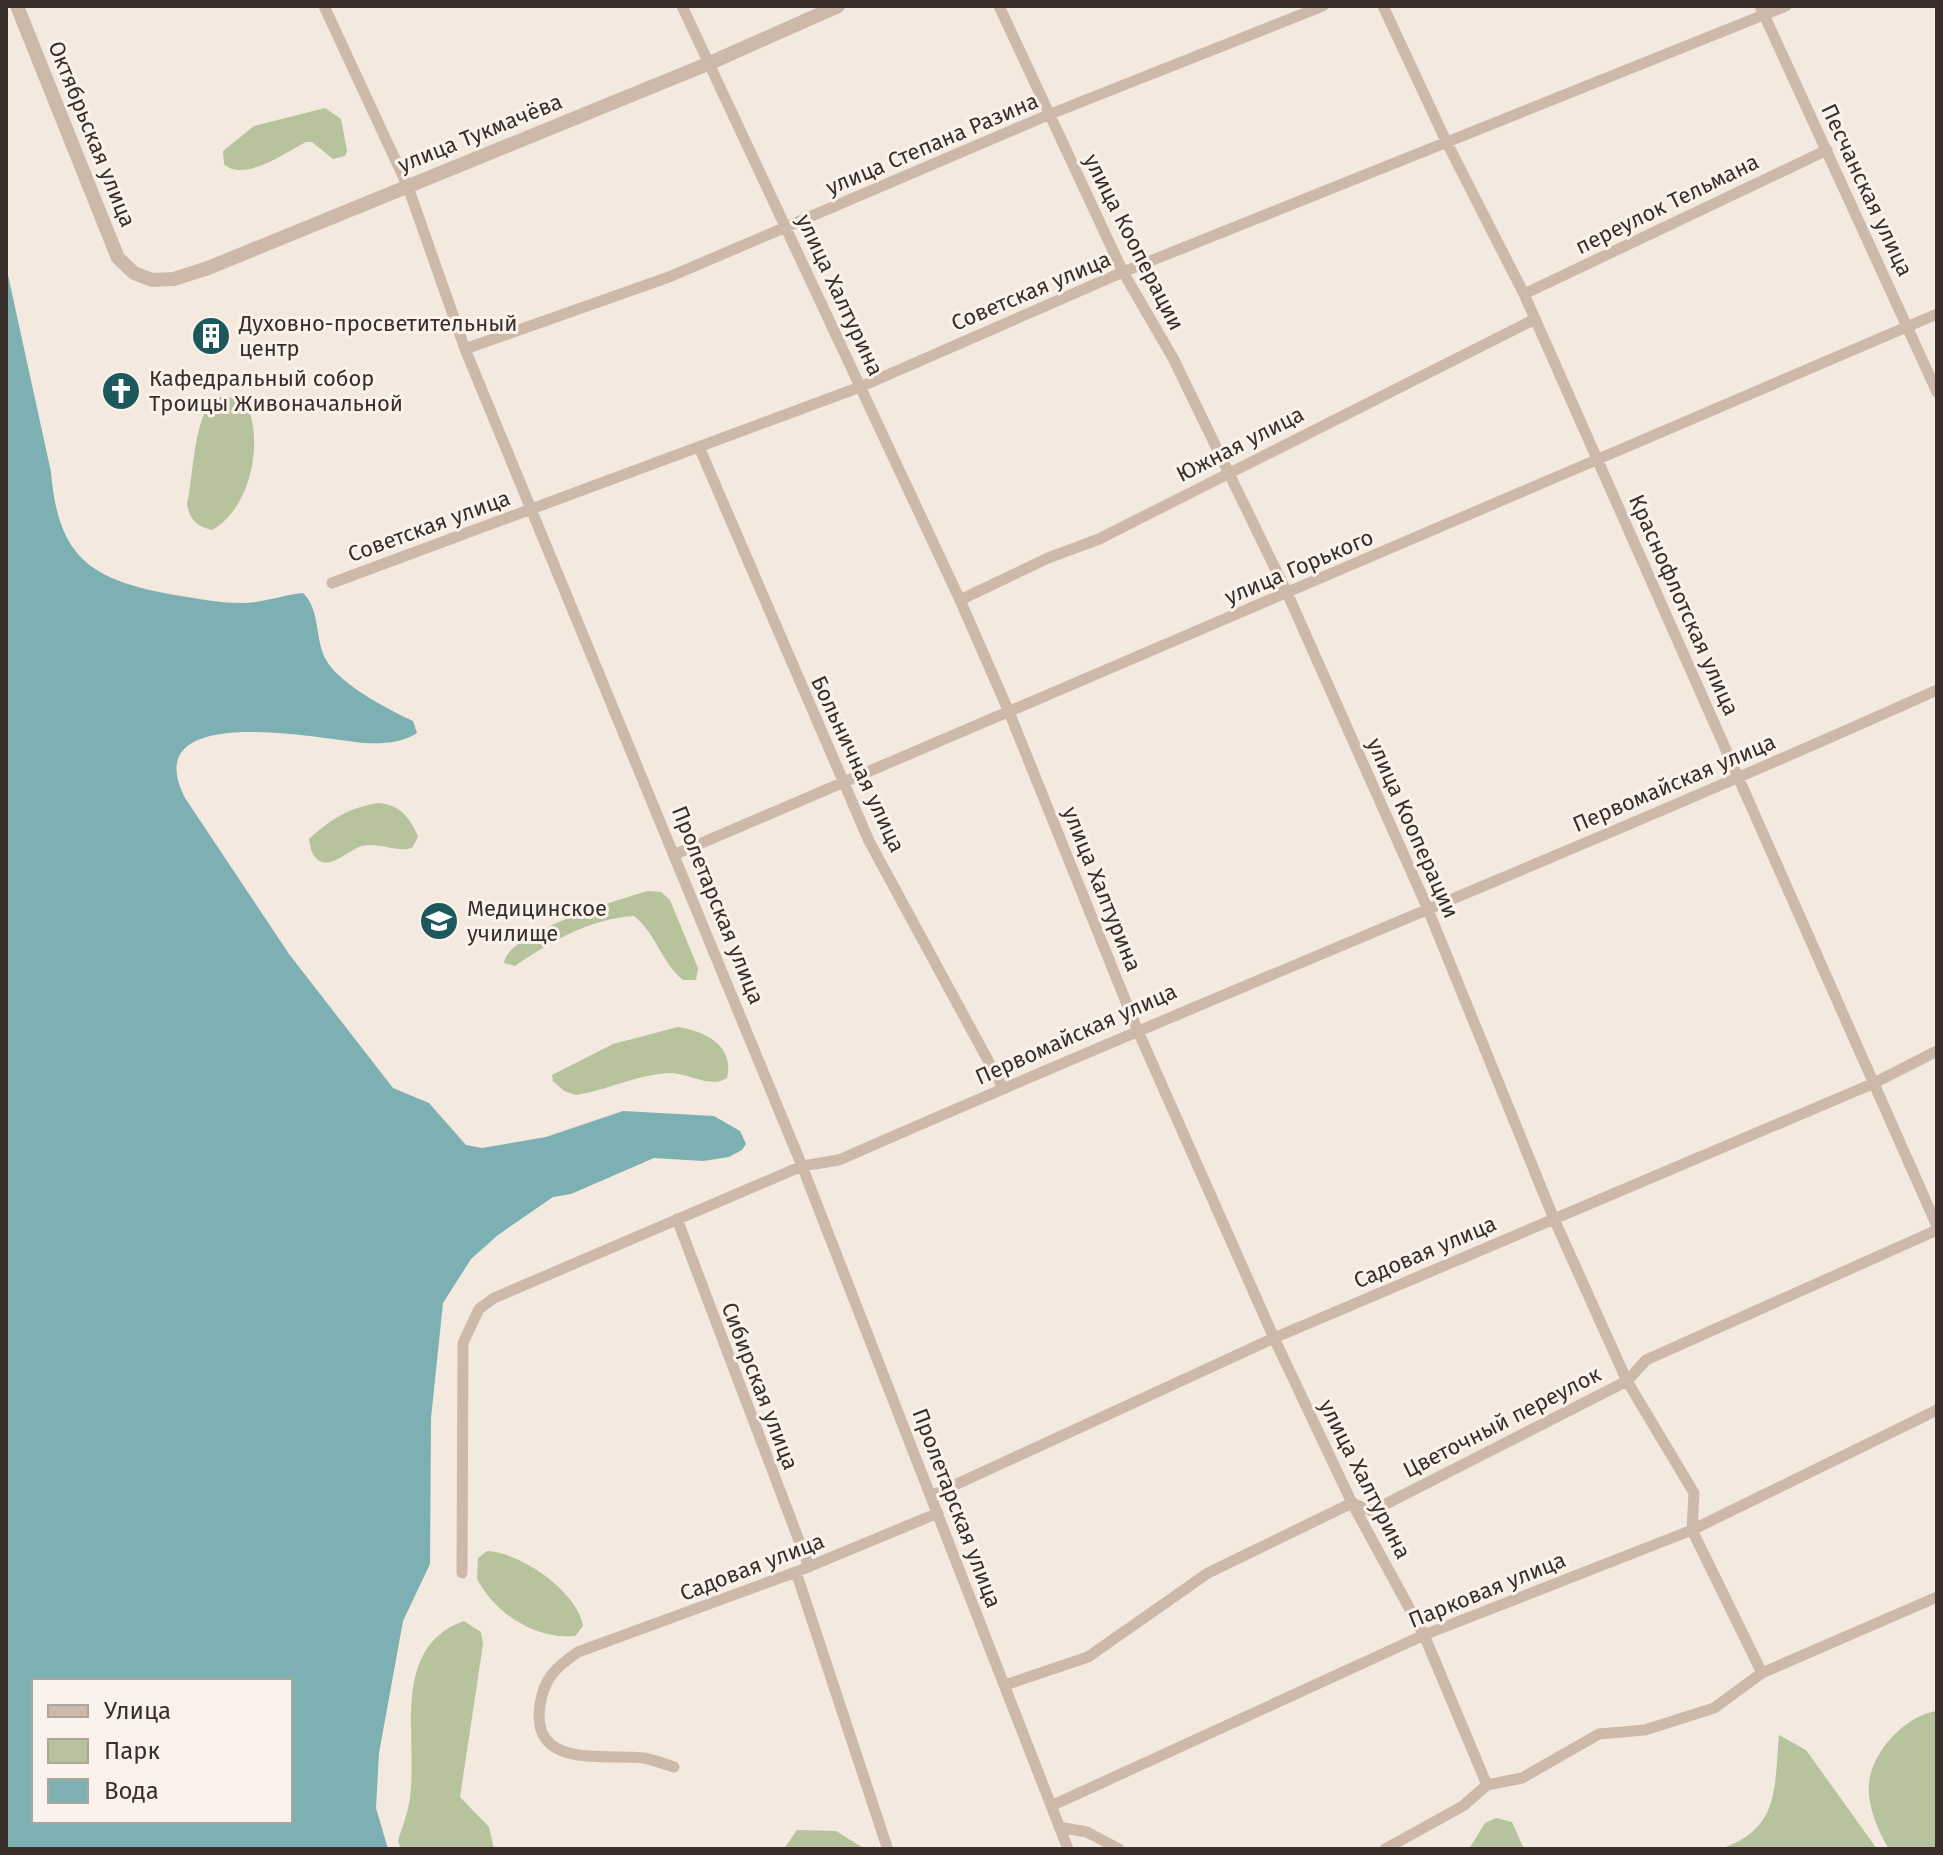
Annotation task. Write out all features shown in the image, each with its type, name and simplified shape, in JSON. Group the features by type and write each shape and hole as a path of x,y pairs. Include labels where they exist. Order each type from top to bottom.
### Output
{"street":[{"name":"Октябрьская улица","path":"17,6 113,247 134,273"},
{"name":"Пролетарская улица","path":"324,6 408,187 465,349 530,511 676,854 802,1166 1068,1849"},
{"name":"улица Халтурина","path":"682,6 960,600 1009,712 1137,1029 1274,1338 1352,1503 1424,1635 1487,1785"},
{"name":"улица Кооперации","path":"999,6 1123,272 1173,358 1288,595 1427,907 1554,1219 1627,1381 1694,1493 1692,1530 1762,1673"},
{"name":"улица Степана Разина","path":"465,349 669,277 1048,115 1323,6"},
{"name":"Краснофлотская улица","path":"1383,6 1446,141 1524,294 1741,778 1937,1228"},
{"name":"Советская улица","path":"332,583 860,387 1123,272 1762,11 1786,6"},
{"name":"улица Тукмачёва","path":"134,273 152,280 174,279 710,63 834,7"},
{"name":"Песчанская улица","path":"1762,11 1937,392"},
{"name":"переулок Тельмана","path":"1524,294 1827,150"},
{"name":"улица Горького","path":"676,854 1288,595 1937,314"},
{"name":"Южная улица","path":"960,600 1048,558 1099,539 1535,319"},
{"name":"Больничная улица","path":"699,447 842,785 869,841 1003,1088"},
{"name":"Первомайская улица","path":"462,1573 463,1343 471,1322 494,1298 802,1166 839,1160 1137,1029 1741,778 1937,690"},
{"name":"Садовая улица","path":"931,1496 1274,1338 1872,1084 1937,1051"},
{"name":"Сибирская улица","path":"677,1219 809,1567"},
{"name":"Цветочный переулок","path":"1005,1685 1088,1657 1208,1573 1352,1503 1372,1511 1627,1381 1646,1360 1937,1228"},
{"name":"Парковая улица","path":"1051,1806 1424,1635 1692,1530 1937,1410"},
{"name":"Садовая улица","path":"674,1767 644,1758 589,1759 563,1752 546,1738 539,1711 544,1684 556,1666 578,1652 809,1567 938,1513"},
{"path":"796,1572 887,1847"},
{"path":"1385,1849 1463,1806 1487,1785 1522,1778 1599,1734 1645,1730 1714,1708 1762,1673 1937,1597"},
{"path":"1059,1827 1087,1832 1119,1849"}],"green space":[{"path":"325,108 341,119 347,151 345,156 333,159 312,142 306,142 253,168 232,169 224,164 223,151 254,126"},
{"path":"216,397 229,397 247,405 254,438 250,474 244,492 236,507 212,530 195,522 187,504 199,431 208,406"},
{"path":"378,803 398,809 408,818 418,837 412,848 368,845 330,862 315,857 309,839 317,832 349,811"},
{"path":"648,891 661,892 670,900 698,968 696,980 683,980 675,973 648,931 634,916 586,927 515,966 504,963 510,952 543,929 591,909"},
{"path":"678,1027 707,1036 722,1048 728,1066 727,1078 714,1082 678,1074 659,1074 576,1095 564,1091 553,1081 552,1075 613,1044"},
{"path":"487,1551 515,1558 531,1566 559,1588 579,1613 583,1626 575,1636 545,1634 531,1629 494,1603 477,1579 478,1558"},
{"path":"464,1621 481,1632 483,1644 460,1797 489,1827 494,1849 401,1849 398,1841 410,1798 412,1696 417,1672 425,1651 441,1634"},
{"path":"1937,1711 1937,1849 1889,1849 1872,1809 1869,1792 1871,1772 1883,1748 1902,1727"},
{"path":"1779,1735 1806,1750 1877,1849 1720,1849 1740,1841 1764,1819 1774,1790"},
{"path":"1496,1818 1512,1822 1524,1849 1469,1849 1485,1823"},
{"path":"797,1830 836,1831 865,1849 784,1849"}],"water":[{"path":"6,266 61,524 70,544 83,559 98,571 118,580 196,599 250,603 303,593 312,607 322,650 331,667 364,695 413,721 417,733 385,743 275,733 239,732 208,736 186,748 177,767 185,798 289,954 393,1088 429,1103 466,1145 482,1148 546,1137 623,1111 714,1116 740,1131 746,1144 729,1157 703,1161 654,1158 571,1194 553,1197 498,1235 471,1259 443,1303 431,1418 430,1564 403,1621 379,1753 376,1808 388,1849 6,1849"}],"place":[{"name":"Духовно-просветительный центр","path":"211,336"},
{"name":"Кафедральный собор Троицы Живоначальной","path":"121,391"},
{"name":"Медицинское училище","path":"439,921"}]}
